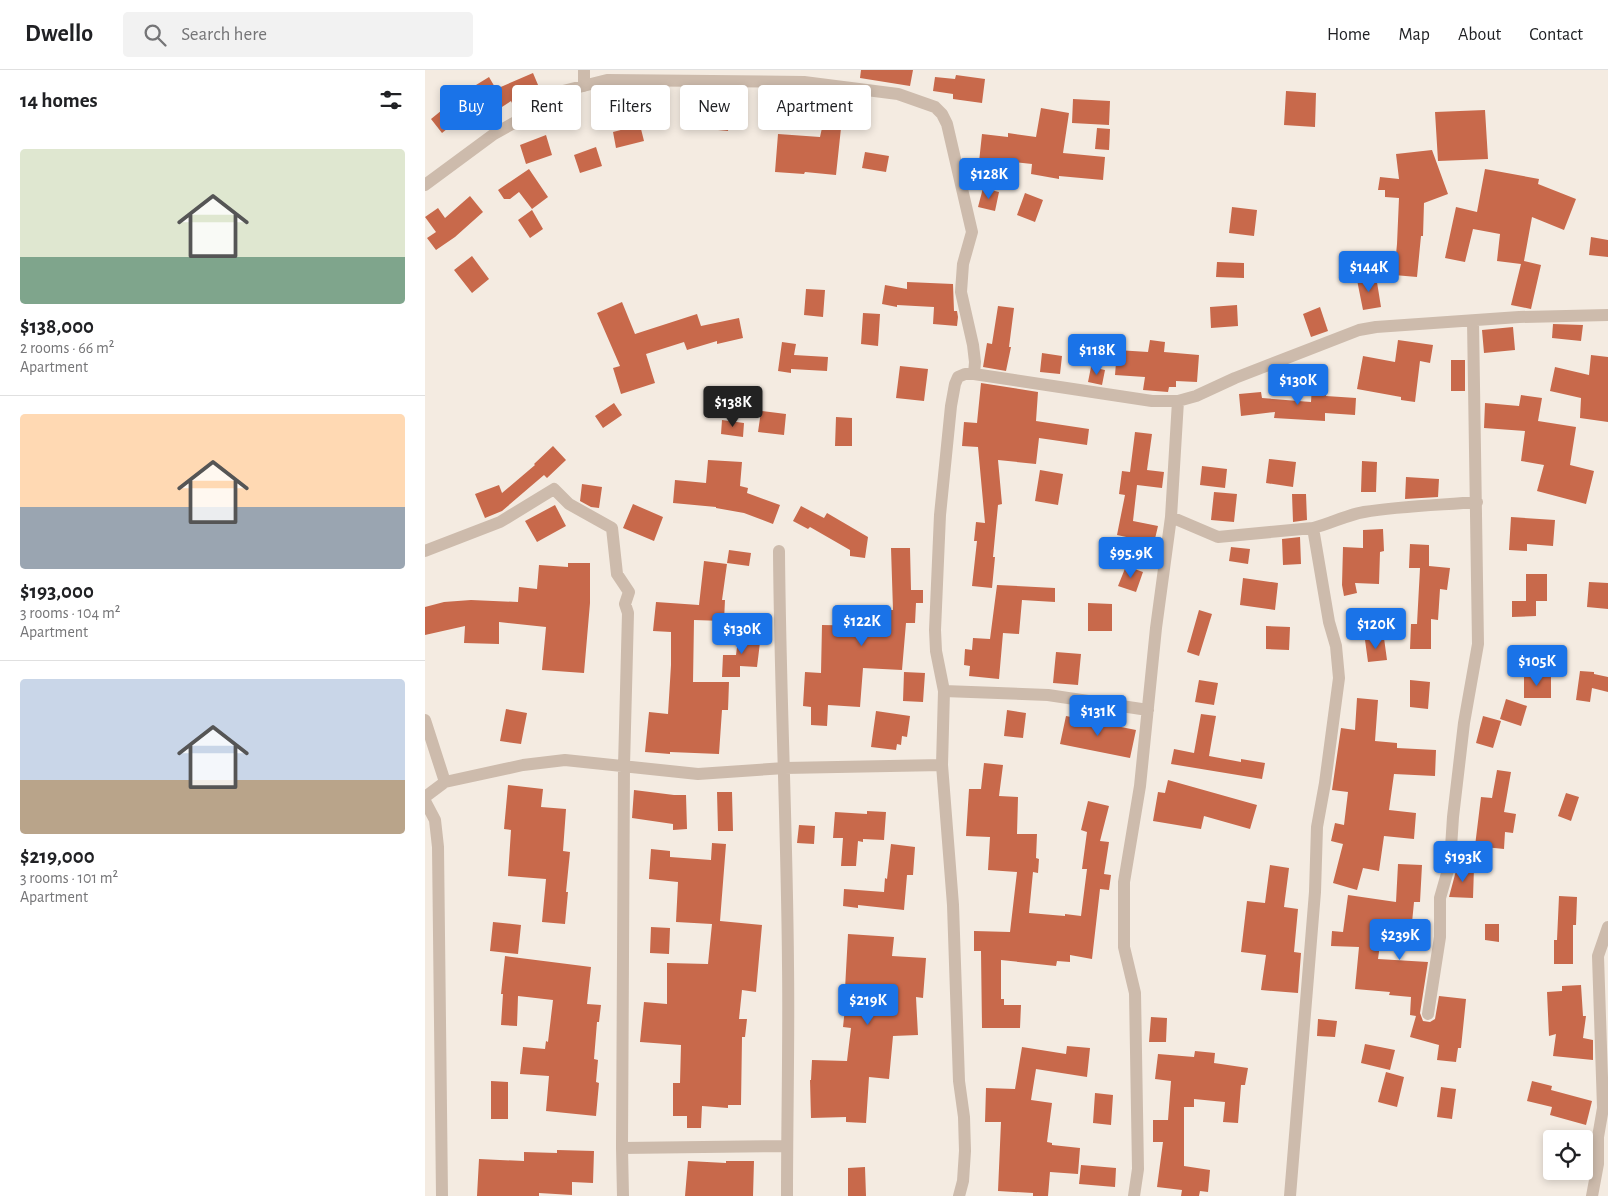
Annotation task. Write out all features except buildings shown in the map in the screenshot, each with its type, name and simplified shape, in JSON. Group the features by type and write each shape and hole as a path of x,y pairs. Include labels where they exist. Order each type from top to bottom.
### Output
{"street":[{"path":"584,70 584,86"},
{"path":"425,185 494,134 521,119 541,102 559,92 607,80 804,82 898,94 935,107 942,114 947,124 972,232 963,264 961,292 973,345 974,374"},
{"path":"959,1196 963,1181 965,1151 964,1117 959,1081 953,905 942,765 943,691 936,651 935,630 941,505 951,406 958,377 965,374 974,374 1152,401 1178,401 1196,396 1235,378 1359,330 1376,327 1519,317 1608,315"},
{"path":"1428,1014 1440,937 1440,898 1450,863 1453,817 1463,733 1478,644 1473,321"},
{"path":"1134,1196 1138,1169 1135,993 1124,948 1125,882 1140,786 1156,628 1171,517 1178,401"},
{"path":"425,551 500,522 554,489 569,504 612,528 617,574 629,592 625,604 628,613 624,766 623,1196"},
{"path":"1171,517 1218,537 1313,528 1365,512 1477,502"},
{"path":"1290,1196 1315,892 1317,827 1339,678 1336,646 1329,622 1313,528"},
{"path":"779,551 779,648 785,768 788,966 787,1196"},
{"path":"943,691 1048,695 1148,710"},
{"path":"425,720 445,782"},
{"path":"443,1196 438,847 435,820 425,799 445,782 523,765 565,760 697,774 785,768 942,765"},
{"path":"1592,1196 1598,1164 1598,1137 1603,1108 1598,956 1608,927"},
{"path":"622,1148 787,1146"}]}
